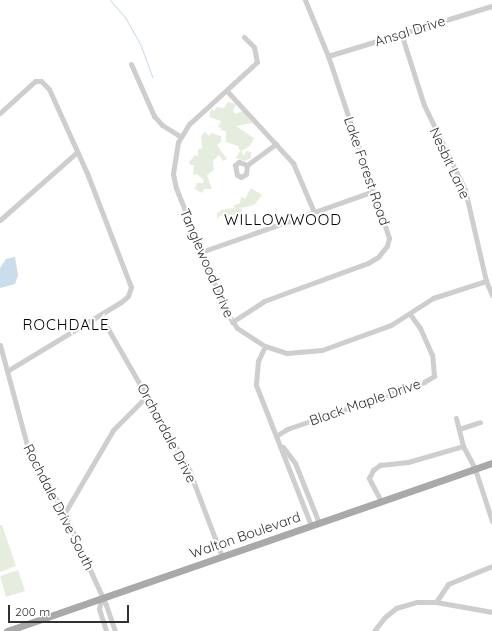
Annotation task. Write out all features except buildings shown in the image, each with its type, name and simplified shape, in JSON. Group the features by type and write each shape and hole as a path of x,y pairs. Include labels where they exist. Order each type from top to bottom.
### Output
{"main road":[{"name":"Walton Boulevard","path":"7,631 492,463"}],"street":[{"name":"Lake Forest Road","path":"232,322 264,301 362,266 378,256 387,246 389,234 328,56 305,0"},
{"name":"Ansal Drive","path":"328,56 492,6"},
{"name":"Nesbit Lane","path":"401,33 424,105 465,190 486,281 492,295"},
{"name":"Tanglewood Drive","path":"244,37 254,47 257,62 227,91 189,124 181,137 175,152 172,174 201,252 226,312 237,328 265,346 287,353 322,350 391,325 433,298 486,281"},
{"path":"131,64 154,116 162,125 181,137"},
{"path":"0,113 30,84 41,81 49,89 101,207 131,287 128,296 100,315 7,371"},
{"path":"227,91 296,168 314,212"},
{"path":"247,165 276,144"},
{"path":"0,220 77,152"},
{"path":"201,252 374,191"},
{"name":"Black Maple Drive","path":"276,436 287,429 424,382 434,376 432,355 420,328 410,314"},
{"name":"Orchardale Drive","path":"100,315 148,395 189,470 222,557"},
{"name":"Rochdale Drive South","path":"0,345 27,445 64,514 101,599 106,605 115,631"},
{"path":"265,346 258,361 256,385 281,445 311,525"},
{"path":"64,514 113,430 148,395"},
{"path":"456,418 464,446 475,469 492,521"},
{"path":"459,429 480,422"},
{"path":"281,445 295,463 319,523"},
{"path":"381,501 369,478 373,470 380,465 408,462 464,446"},
{"path":"436,602 448,584 492,566"},
{"path":"101,599 99,609 106,631"},
{"path":"374,631 385,617 396,608 417,602 436,602 492,612"}],"shaded area":[{"path":"228,102 236,104 233,111 236,114 242,111 253,123 236,126 254,138 250,146 241,151 244,156 246,151 251,152 251,158 245,161 236,158 240,151 238,146 226,142 226,131 220,130 222,128 218,127 221,121 209,117 211,109 215,111 216,107 224,108"},
{"path":"205,132 209,136 211,133 221,136 221,142 217,145 227,159 223,161 219,155 213,161 214,170 207,175 212,189 204,189 202,193 195,189 197,183 203,183 204,180 197,174 193,175 194,165 190,165 189,162 195,155 198,156 198,150 202,148 201,136"},
{"path":"251,188 262,195 254,205 241,208 242,212 237,218 233,216 229,221 221,215 217,219 217,213 222,210 235,208 233,206 240,203 241,197 245,199"},
{"path":"0,525 2,525 16,566 0,572"},
{"path":"18,570 25,591 6,597 0,576"}],"water":[{"path":"15,257 18,275 15,284 0,288 0,268 6,259"}],"waterway":[{"path":"110,0 125,17 141,46 152,77"}],"district":[{"name":"WILLOWWOOD","path":"283,220"},
{"name":"ROCHDALE","path":"66,325"}]}
